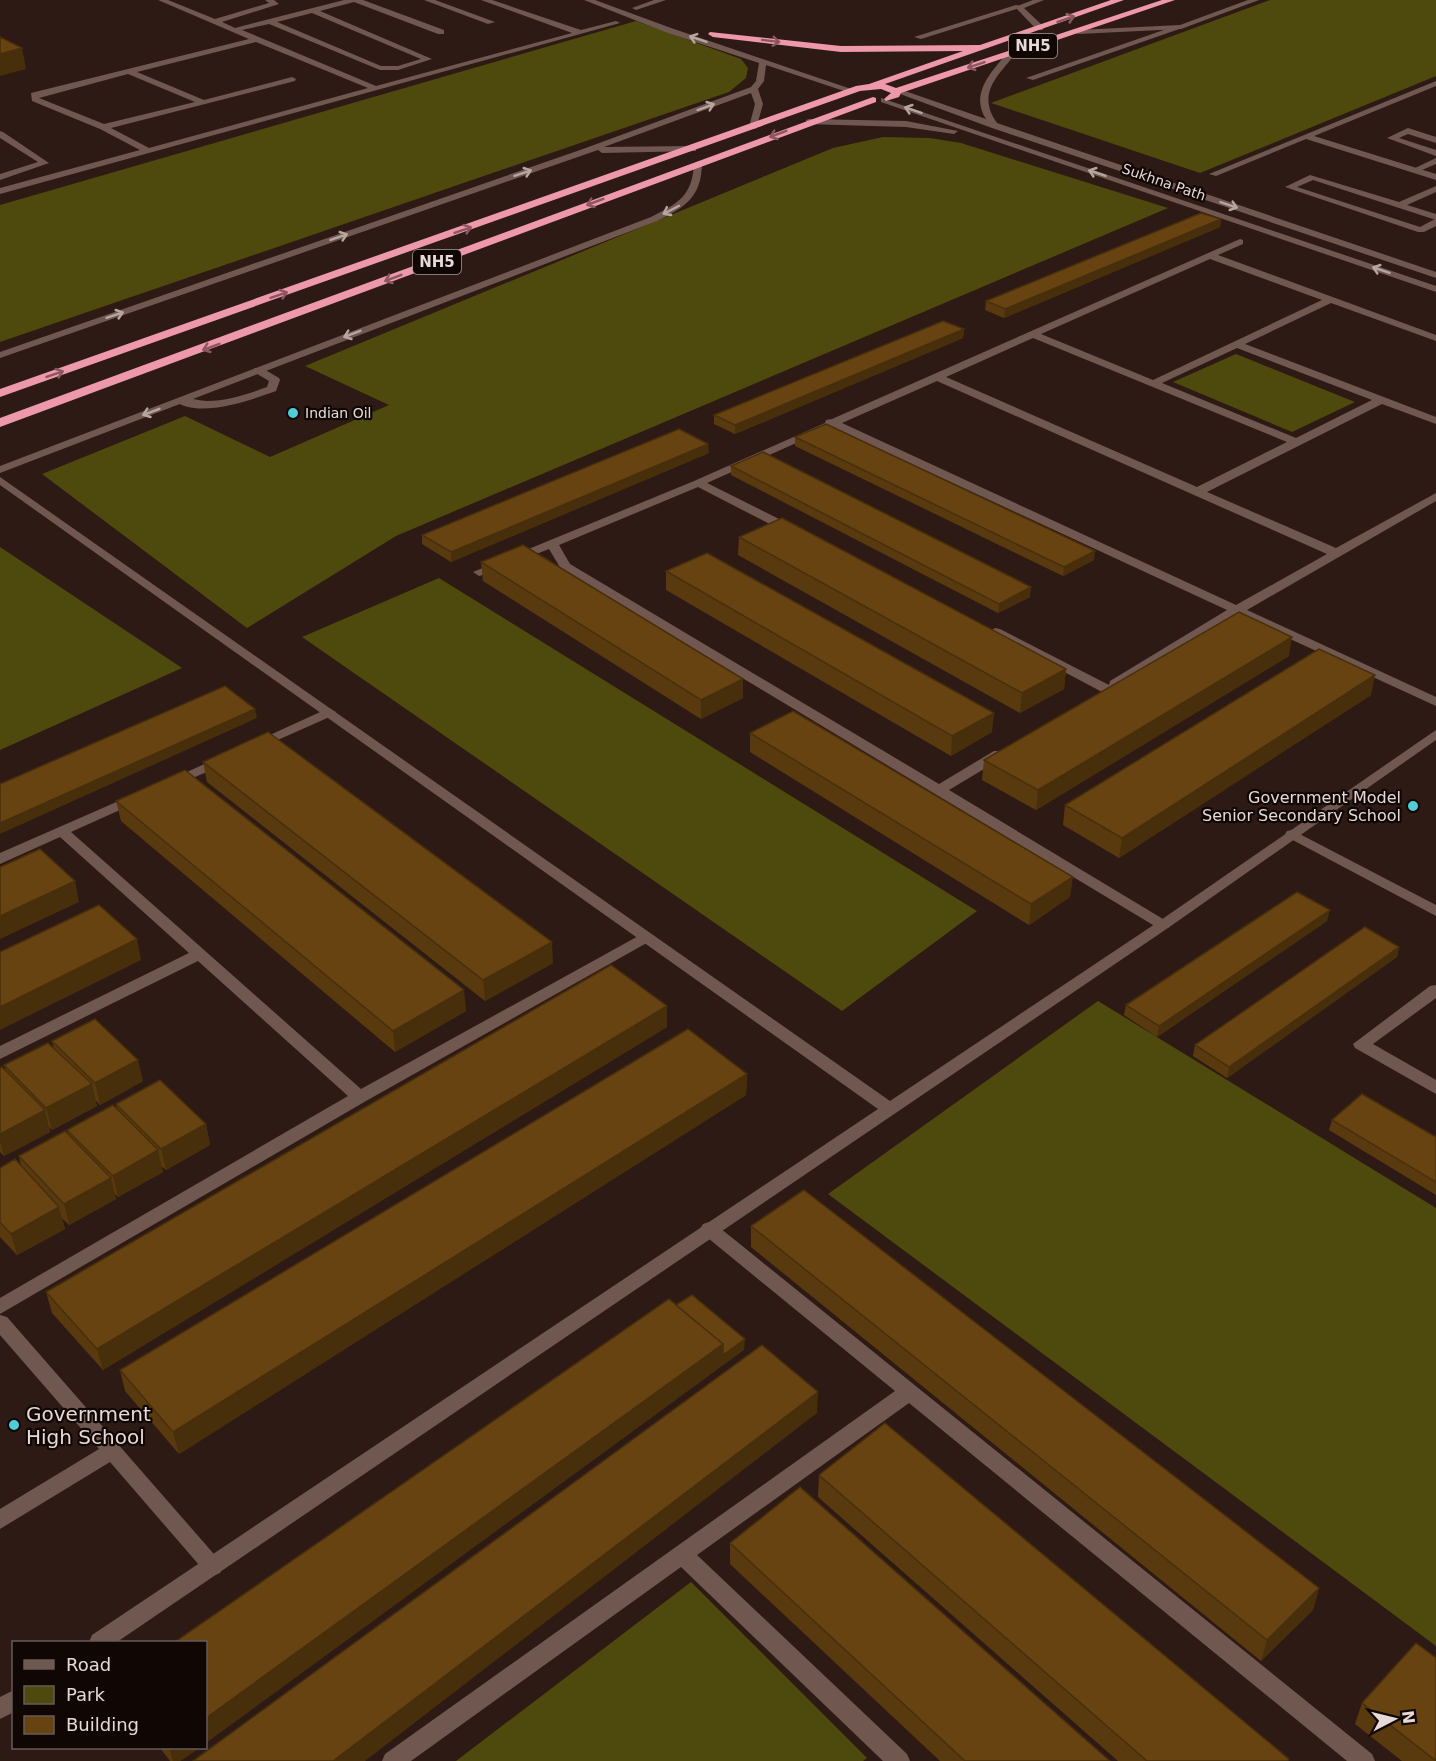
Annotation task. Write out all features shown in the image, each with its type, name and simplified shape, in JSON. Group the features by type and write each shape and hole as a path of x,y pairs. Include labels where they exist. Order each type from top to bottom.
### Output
{"highway":[{"name":"NH5","path":"0,393 853,91 1120,0"},
{"name":"NH5","path":"870,86 896,91 1171,0"},
{"path":"713,34 841,49 982,48"},
{"path":"853,91 856,97 878,100"},
{"name":"NH5","path":"0,423 809,122 878,100 892,98 896,91"}],"street":[{"path":"162,0 374,88"},
{"path":"214,22 275,4 269,0"},
{"path":"235,30 355,0 441,32"},
{"path":"428,0 491,22"},
{"path":"485,0 581,33"},
{"path":"588,0 853,91"},
{"path":"612,0 647,12"},
{"path":"636,8 662,0"},
{"path":"918,37 1040,0"},
{"path":"1030,78 1255,0"},
{"path":"1019,7 1040,28"},
{"path":"269,21 380,68 398,68 428,59 312,10"},
{"path":"0,191 616,23"},
{"path":"1078,32 1181,27"},
{"path":"702,30 757,48"},
{"path":"147,150 104,127 34,99 34,95 257,39"},
{"path":"995,126 981,104 983,94 1012,53"},
{"path":"0,355 590,150 754,89 760,81 763,61"},
{"path":"129,71 203,103"},
{"path":"846,78 870,86"},
{"path":"104,127 292,79"},
{"path":"1213,174 1436,84"},
{"path":"753,127 759,104 754,89"},
{"name":"Sukhna Path","path":"896,91 1436,275"},
{"name":"Sukhna Path","path":"878,100 1436,289"},
{"path":"809,122 906,124 995,138"},
{"path":"1436,140 1408,131 1391,138 1436,153"},
{"path":"0,134 45,163 0,177"},
{"path":"1306,136 1436,177"},
{"path":"590,150 693,149"},
{"path":"1415,170 1436,161"},
{"path":"0,470 654,219 686,202 699,178 698,164"},
{"path":"1436,217 1313,177 1289,187 1421,230 1436,222"},
{"path":"1399,205 1436,189"},
{"path":"479,572 698,483 830,422 937,377 1240,242"},
{"path":"1210,256 1436,338"},
{"path":"1152,384 1330,300"},
{"path":"1032,334 1296,442"},
{"path":"1236,344 1436,422"},
{"path":"180,400 204,406 220,405 272,389 275,380 258,370"},
{"path":"937,377 1338,554"},
{"path":"1197,492 1381,400"},
{"path":"830,422 1436,702"},
{"path":"0,480 888,1108"},
{"path":"698,483 803,535"},
{"path":"981,625 1102,692 1237,610 1436,496"},
{"path":"552,544 565,566 1163,925"},
{"path":"0,859 329,712"},
{"path":"102,1641 888,1108 1163,925 1436,734"},
{"path":"939,790 1008,749"},
{"path":"61,831 360,1097"},
{"path":"1292,834 1436,910"},
{"path":"0,1307 360,1097 647,938"},
{"path":"0,1053 199,954"},
{"path":"1436,990 1361,1044 1436,1088"},
{"path":"709,1229 1357,1759"},
{"path":"0,1322 213,1567"},
{"path":"393,1761 909,1392"},
{"path":"0,1520 112,1451"},
{"path":"681,1554 897,1760"}],"green space":[{"path":"1270,0 1436,0 1436,76 1200,173 991,103"},
{"path":"636,21 741,59 748,68 746,78 729,92 0,342 0,205"},
{"path":"883,137 930,138 961,143 1168,208 396,536 247,628 42,474 185,416 270,457 389,405 305,366 833,148"},
{"path":"1236,354 1355,402 1292,432 1173,382"},
{"path":"0,547 182,668 0,750"},
{"path":"439,578 977,911 842,1011 302,637"},
{"path":"1098,1001 1436,1208 1436,1646 828,1194"},
{"path":"691,1582 867,1758 863,1761 456,1761"}],"building":[{"path":"0,37 22,48 0,54"},
{"path":"1201,213 1221,219 1005,309 986,301"},
{"path":"943,321 964,329 735,425 714,415"},
{"path":"826,424 1095,551 1064,567 795,437"},
{"path":"679,429 708,444 451,552 422,535"},
{"path":"763,452 1031,587 999,604 731,466"},
{"path":"782,518 1066,669 1022,693 739,537"},
{"path":"523,545 743,679 701,700 481,562"},
{"path":"707,553 994,713 952,736 666,571"},
{"path":"1239,612 1292,637 1038,790 984,760"},
{"path":"1319,649 1375,675 1122,838 1065,805"},
{"path":"225,686 255,709 0,823 0,784"},
{"path":"793,711 1073,877 1031,904 750,733"},
{"path":"268,732 552,942 483,980 203,762"},
{"path":"185,770 464,990 393,1031 116,801"},
{"path":"40,849 75,881 0,916 0,867"},
{"path":"1297,892 1330,910 1159,1026 1126,1005"},
{"path":"99,905 137,939 0,1007 0,952"},
{"path":"1365,927 1399,947 1229,1067 1195,1045"},
{"path":"611,965 667,1006 97,1349 46,1292"},
{"path":"95,1019 138,1060 95,1083 52,1041"},
{"path":"688,1029 747,1074 173,1432 120,1370"},
{"path":"48,1043 92,1084 46,1108 4,1065"},
{"path":"2,1067 45,1110 0,1134 0,1068"},
{"path":"160,1080 206,1124 161,1149 116,1104"},
{"path":"1362,1094 1436,1137 1436,1182 1332,1120"},
{"path":"113,1105 158,1150 113,1176 67,1130"},
{"path":"65,1131 111,1178 64,1204 19,1156"},
{"path":"15,1159 59,1207 11,1234 0,1222 0,1168"},
{"path":"804,1190 1319,1588 1267,1640 751,1226"},
{"path":"692,1295 745,1339 723,1355 723,1344 676,1305"},
{"path":"669,1299 723,1344 207,1717 207,1641 176,1641"},
{"path":"762,1345 818,1392 333,1761 193,1761"},
{"path":"885,1423 1289,1759 1287,1761 1147,1761 819,1475"},
{"path":"800,1487 1110,1761 965,1761 730,1543"},
{"path":"1416,1643 1436,1658 1436,1761 1362,1703"}],"place":[{"name":"Indian Oil","path":"293,413"},
{"name":"Government Model Senior Secondary School","path":"1413,806"},
{"name":"Government High School","path":"14,1425"}]}
